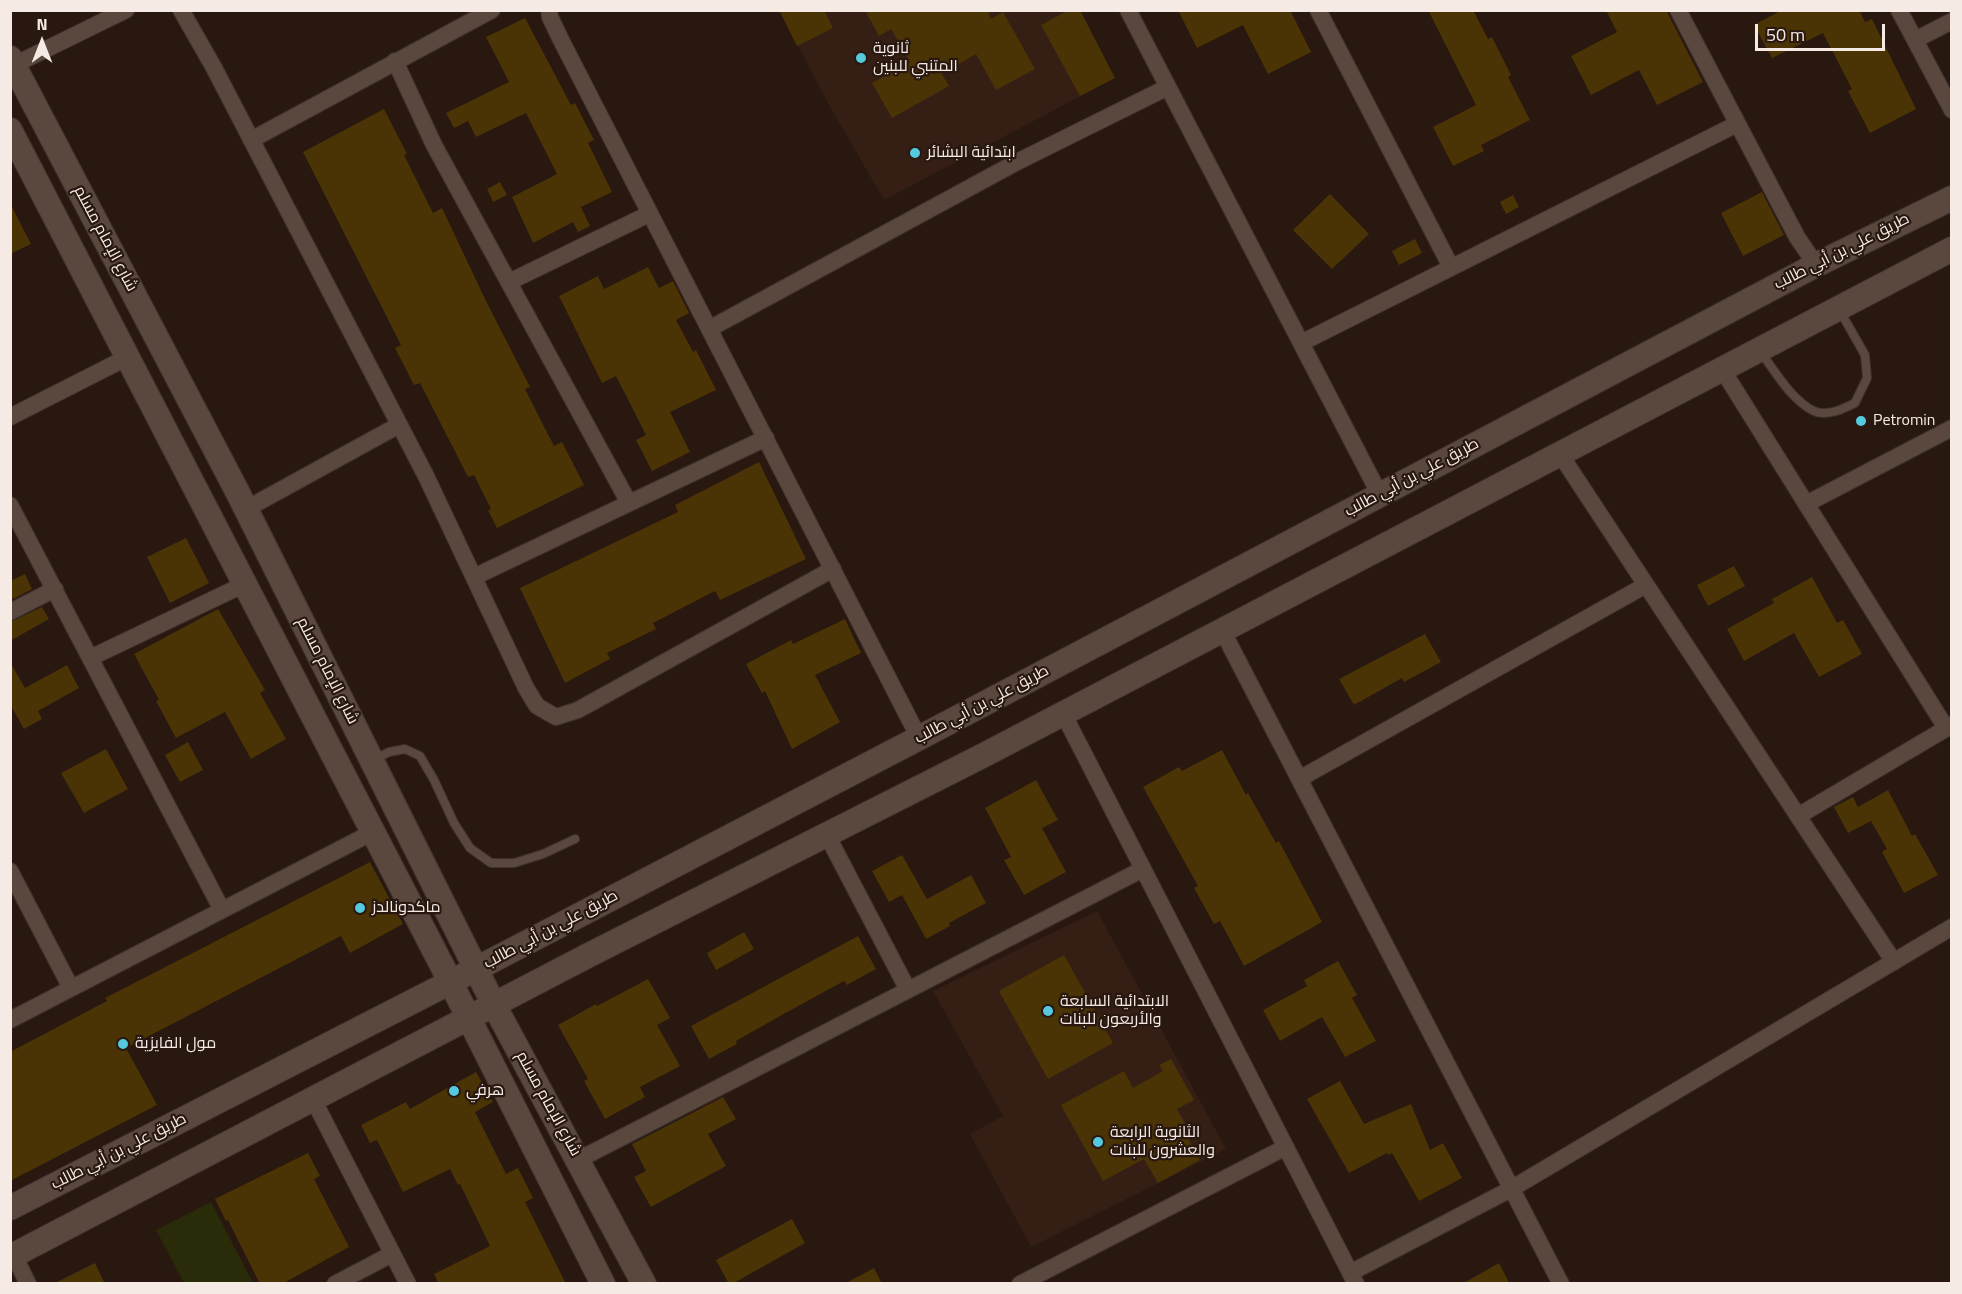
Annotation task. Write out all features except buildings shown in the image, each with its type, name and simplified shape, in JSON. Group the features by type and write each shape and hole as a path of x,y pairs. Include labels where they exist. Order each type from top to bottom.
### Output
{"main road":[{"name":"شارع الإمام مسلم","path":"12,62 246,509 494,1005 644,1284"},
{"name":"شارع الإمام مسلم","path":"10,130 450,981 603,1284"},
{"name":"طريق علي بن أبي طالب","path":"10,1208 477,969 1816,265 1952,198"},
{"path":"12,1256 468,1018 1063,713 1952,249"}],"street":[{"path":"12,62 126,10"},
{"path":"181,10 213,66 426,476 526,688 537,706 556,717 578,710 833,569"},
{"path":"251,140 492,10"},
{"path":"549,10 650,214 919,738"},
{"path":"1128,10 1380,495"},
{"path":"1318,10 1451,267"},
{"path":"1678,10 1797,237 1816,265"},
{"path":"1899,10 1952,110"},
{"path":"1916,40 1952,21"},
{"path":"395,61 435,145 629,503"},
{"path":"709,329 1017,162 1168,87"},
{"path":"1301,343 1737,124"},
{"path":"509,282 650,214"},
{"path":"10,417 128,357"},
{"path":"1722,369 1949,726 1798,816"},
{"path":"246,509 399,424"},
{"path":"1806,504 1952,428"},
{"path":"474,577 766,438"},
{"path":"1560,453 1894,962"},
{"path":"10,505 222,910"},
{"path":"90,658 245,584"},
{"path":"1299,779 1646,585"},
{"path":"10,612 55,589"},
{"path":"1222,630 1561,1284"},
{"path":"1063,713 1353,1278 1511,1189 1952,927"},
{"path":"10,1020 373,832"},
{"path":"826,835 908,990"},
{"path":"579,1160 1143,869"},
{"path":"10,871 71,988"},
{"path":"313,1099 408,1284"},
{"path":"1027,1282 1286,1147"},
{"path":"334,1284 393,1254"},
{"path":"12,1256 28,1284"}],"lane":[{"path":"1759,350 1792,394 1815,412 1836,412 1855,403 1867,378 1865,355 1838,308"},
{"path":"372,760 389,752 405,749 420,756 454,823 470,848 491,863 514,863 543,854 575,839"}],"shaded area":[{"name":"ابتدائية البشائر","path":"780,11 1078,11 1115,78 884,200 829,105"},
{"path":"1097,911 1226,1149 1031,1247 970,1134 1003,1116 933,991"},
{"path":"211,1202 253,1283 184,1283 156,1230"}],"place":[{"name":"ثانوية المتنبي للبنين","path":"861,58"},
{"name":"ابتدائية البشائر","path":"915,153"},
{"name":"Petromin","path":"1861,421"},
{"name":"ماكدونالدز","path":"360,908"},
{"name":"الابتدائية السابعة والأربعون للبنات","path":"1048,1011"},
{"name":"مول الفايزية","path":"123,1044"},
{"name":"هرفي","path":"454,1091"},
{"name":"الثانوية الرابعة والعشرون للبنات","path":"1098,1142"}]}
